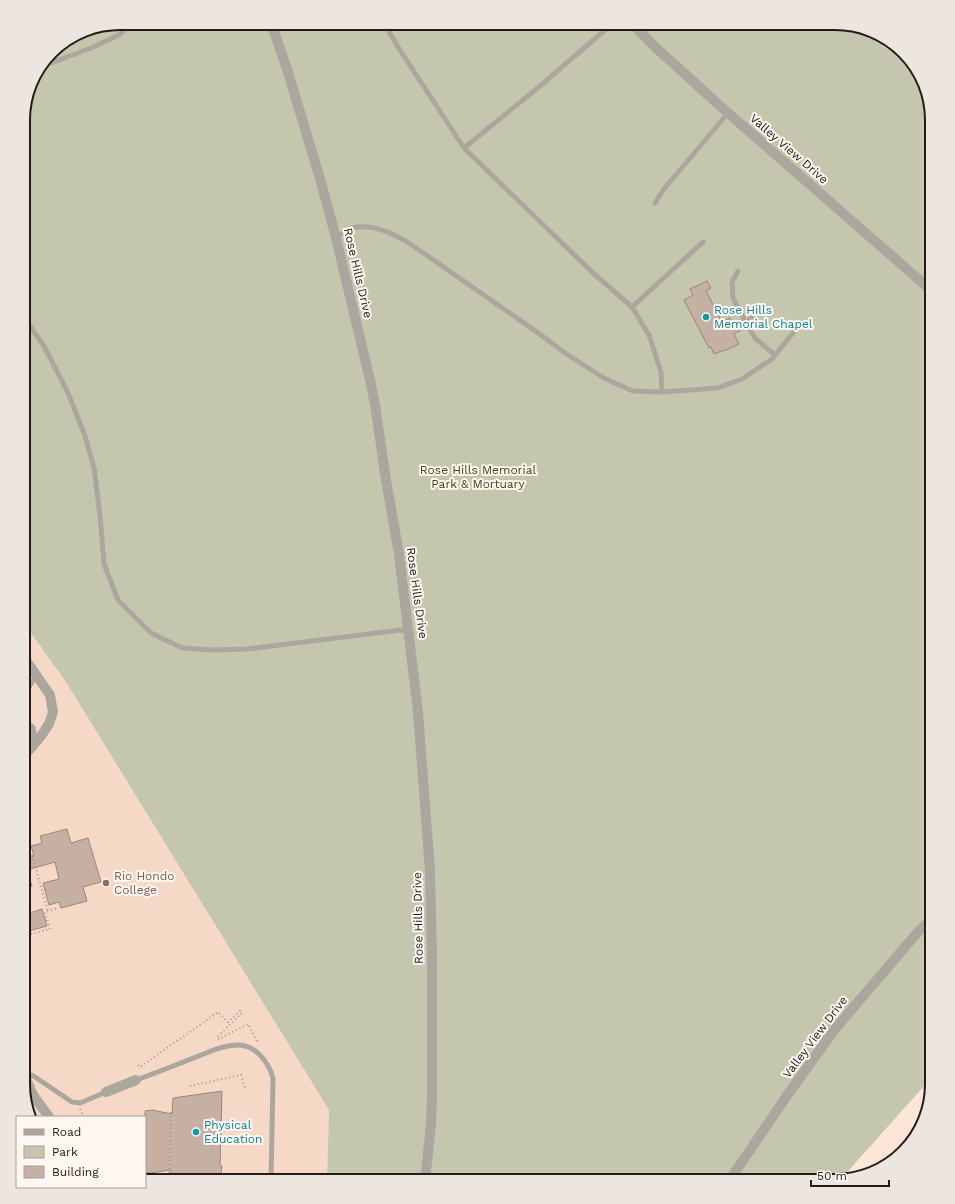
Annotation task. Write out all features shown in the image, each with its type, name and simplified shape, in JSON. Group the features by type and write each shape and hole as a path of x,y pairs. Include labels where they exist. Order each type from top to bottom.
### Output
{"street":[{"name":"Rose Hills Drive","path":"273,30 322,182 336,238 375,404 399,554 420,729 430,871 432,958 432,1094 431,1125 426,1174"},
{"name":"Valley View Drive","path":"639,30 654,46 728,113 925,285"},
{"path":"30,666 50,695 53,712 49,724 32,747"},
{"path":"30,728 32,747"},
{"name":"Valley View Drive","path":"734,1174 786,1097 835,1029 925,926"},
{"path":"106,1092 136,1080"},
{"path":"30,1088 48,1116"}],"lane":[{"path":"49,64 119,36 125,30"},
{"path":"388,30 464,148 592,272 632,307 649,335 661,372 662,392"},
{"path":"464,148 540,86 605,30"},
{"path":"654,203 728,113"},
{"path":"336,238 351,228 368,227 392,233 409,242 534,330 568,356 604,378 633,391 662,392 718,388 742,379 772,359 801,322"},
{"path":"632,307 703,242"},
{"path":"738,271 732,282 733,298 744,319"},
{"path":"30,326 44,346 69,395 85,436 94,468 104,564 118,600 151,634 182,648 214,650 247,648 402,630 409,631"},
{"path":"748,326 754,338 775,355"},
{"path":"30,685 37,675"},
{"path":"136,1080 222,1047 238,1045 246,1046 258,1054 266,1060 273,1078 271,1174"},
{"path":"30,1075 72,1102 80,1103 106,1092"}],"path":[{"path":"32,854 48,911"},
{"path":"30,934 50,929 45,912 57,908"},
{"path":"138,1066 140,1067 218,1012 228,1022 240,1011 242,1013 217,1037 218,1039 248,1024 260,1048"},
{"path":"190,1086 241,1075 245,1088"},
{"path":"170,1174 171,1110"}],"shaded area":[{"name":"Rio Hondo College","path":"30,632 66,682 329,1110 327,1174 146,1174 146,1116 36,1116 30,1090"}],"green space":[{"name":"Rose Hills Memorial Park & Mortuary","path":"114,30 841,30 859,33 870,37 890,48 903,60 918,85 922,96 925,120 925,1084 846,1173 327,1174 329,1110 66,682 30,632 30,114 33,96 39,80 48,65 60,52 80,39 96,33"}],"building":[{"name":"Rose Hills Memorial Chapel","path":"707,281 711,288 706,291 722,322 730,318 733,325 741,321 745,323 748,321 748,318 752,316 756,323 751,325 746,323 744,328 734,334 739,344 714,354 711,347 709,348 684,300 693,295 690,289"},
{"path":"67,829 71,843 88,838 101,882 83,887 87,901 61,908 59,902 49,905 43,883 59,879 55,862 30,869 30,857 34,856 31,846 42,843 40,836"},
{"path":"42,909 47,926 30,931 30,913"},
{"name":"Physical Education","path":"222,1091 221,1174 171,1174 171,1170 146,1172 145,1111 152,1110 172,1114 173,1098"}],"place":[{"name":"Rose Hills Memorial Chapel","path":"706,317"},
{"name":"Rio Hondo College","path":"106,883"},
{"name":"Physical Education","path":"196,1132"}]}
